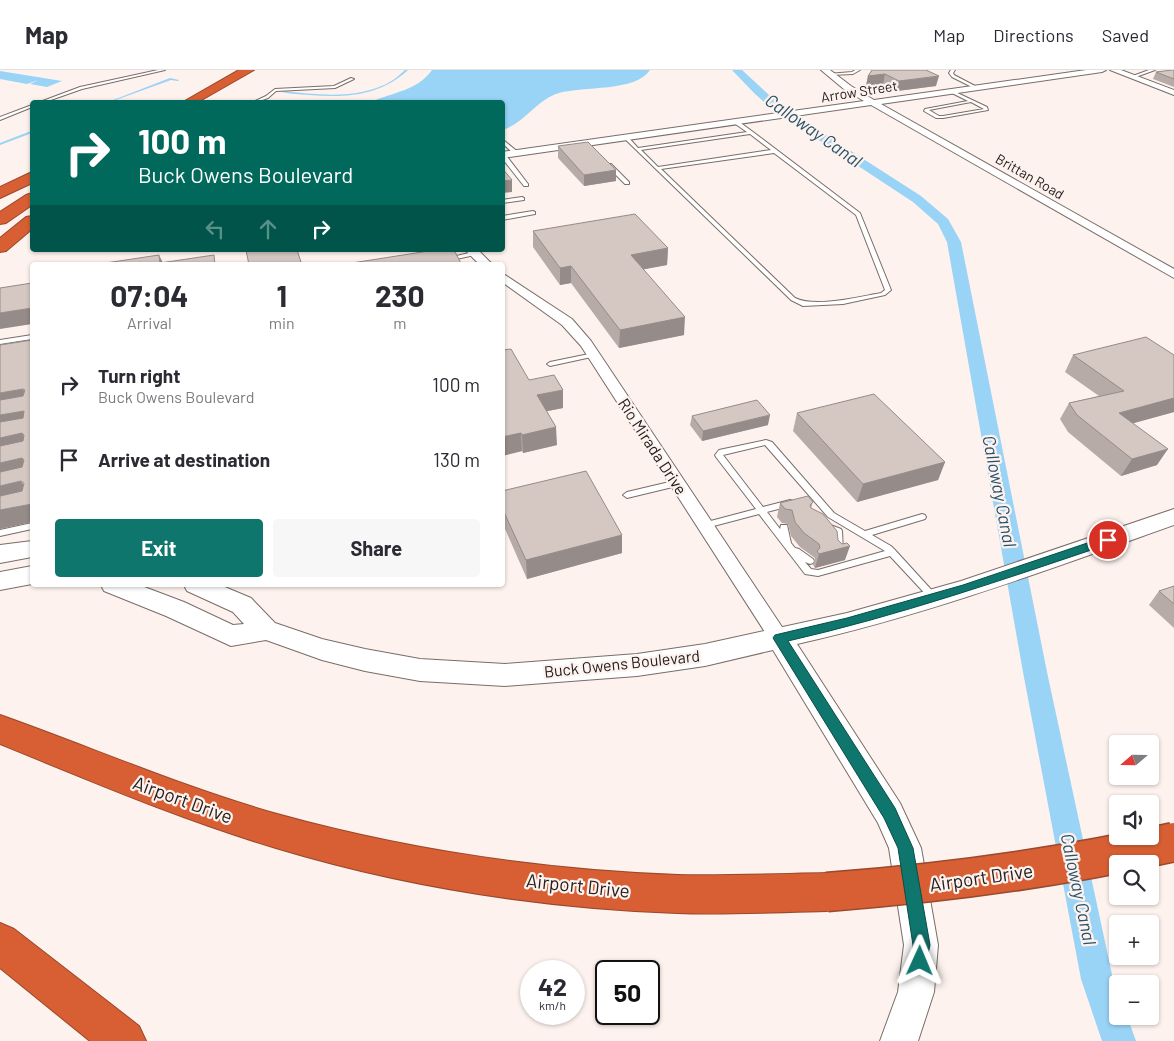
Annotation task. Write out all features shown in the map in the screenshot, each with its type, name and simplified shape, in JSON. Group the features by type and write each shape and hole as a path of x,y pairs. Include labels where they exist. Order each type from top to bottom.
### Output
{"highway":[{"path":"193,100 248,70"},
{"path":"209,100 262,70"},
{"path":"187,100 212,89"},
{"path":"0,193 30,178"},
{"path":"0,219 30,199"},
{"path":"0,230 30,209"},
{"path":"0,247 30,223"},
{"name":"Airport Drive","path":"0,729 192,804 279,832 420,864 516,879 632,891 693,894 827,892 983,878 1092,861 1174,842"},
{"path":"0,943 124,1041"},
{"path":"0,962 71,1000"}],"main road":[{"name":"Buck Owens Boulevard","path":"201,587 242,605 266,630 322,649 365,660 420,670 505,676 637,664 705,655 847,623 965,589 1174,517"},
{"path":"0,554 30,549"},
{"path":"0,581 30,575"},
{"name":"Buck Owens Boulevard","path":"118,587 175,609 231,636 266,630"},
{"path":"779,638 890,813 905,848 921,945 916,992 899,1041"}],"street":[{"name":"Arrow Street","path":"505,155 590,145 626,138 1102,70"},
{"path":"1114,70 1174,93"},
{"name":"Brittan Road","path":"828,72 848,88 873,103 1174,274"},
{"path":"472,252 484,262"},
{"name":"Rio Mirada Drive","path":"505,278 567,322 594,355 779,638"}],"lane":[{"path":"48,100 81,88 163,70"},
{"path":"828,72 853,73 858,70"},
{"path":"953,70 953,76 975,87"},
{"path":"1132,77 1153,70"},
{"path":"260,100 267,97 274,90 321,88 347,83 352,79"},
{"path":"951,91 972,101 986,108 986,110 943,117 925,110 972,101"},
{"path":"0,119 30,107"},
{"path":"626,138 797,302 803,304 843,302 886,292 888,290 858,214 736,122"},
{"path":"638,149 751,133"},
{"path":"505,143 516,153"},
{"path":"658,168 775,151"},
{"path":"505,158 526,185"},
{"path":"602,158 627,183"},
{"path":"505,202 522,199"},
{"path":"505,218 533,213"},
{"path":"438,260 472,252"},
{"path":"0,342 30,337"},
{"path":"550,364 594,355"},
{"path":"892,552 813,574 808,572 719,455 722,452 766,442 806,499 892,552 934,598"},
{"path":"627,495 678,483"},
{"path":"706,525 806,499"},
{"path":"864,534 922,517"},
{"path":"820,523 838,531 852,527"},
{"path":"0,533 30,526"},
{"path":"784,527 788,546 810,561"},
{"path":"838,531 839,553"}],"water":[{"path":"432,70 650,70 643,77 633,82 569,91 551,96 518,122 505,129 505,100 376,100 412,87"},
{"path":"0,71 62,81 47,87 30,84 38,80 27,84 0,79"}],"building":[{"path":"872,70 926,70 939,76 899,81 885,74 868,76"},
{"path":"1172,70 1174,70 1174,79 1156,72"},
{"path":"588,142 616,170 584,175 558,146"},
{"path":"505,172 512,180 505,181"},
{"path":"635,214 668,248 631,255 685,317 620,330 571,266 560,268 533,231"},
{"path":"246,252 298,252 301,262 248,262"},
{"path":"422,252 455,252 460,262 358,262"},
{"path":"159,255 160,262 112,262"},
{"path":"214,255 215,262 167,262"},
{"path":"30,283 30,308 0,313 0,288"},
{"path":"1146,337 1174,355 1174,398 1119,413 1168,449 1132,459 1077,415 1069,403 1124,391 1073,355"},
{"path":"30,340 30,504 0,510 0,496 22,491 24,483 21,481 0,486 0,472 22,467 24,460 22,458 0,463 0,446 23,441 24,435 22,433 0,438 0,422 23,418 24,411 0,415 0,400 23,396 25,390 0,393 0,345"},
{"path":"511,349 529,380 554,375 563,390 537,395 556,427 522,435 521,433 505,436 505,350"},
{"path":"874,394 945,462 863,484 797,413"},
{"path":"757,400 770,415 703,431 692,416"},
{"path":"586,471 622,535 526,560 505,514 505,490"},
{"path":"808,496 813,502 810,505 811,508 823,514 837,531 838,540 842,544 847,543 850,546 819,554 817,551 820,548 819,544 804,533 795,522 792,510 785,509 780,503"},
{"path":"1174,586 1174,604 1159,591"}],"waterway":[{"path":"283,92 315,95 365,92 381,88 407,70"},
{"name":"Calloway Canal","path":"737,70 777,108 917,199 943,222 954,242 1035,672 1097,979 1119,1041"},
{"path":"114,100 171,79 178,80"},
{"path":"0,144 30,133"}],"route":[{"path":"920,961 921,945 905,848 890,813 779,638 847,623 965,589 1108,540"}]}
